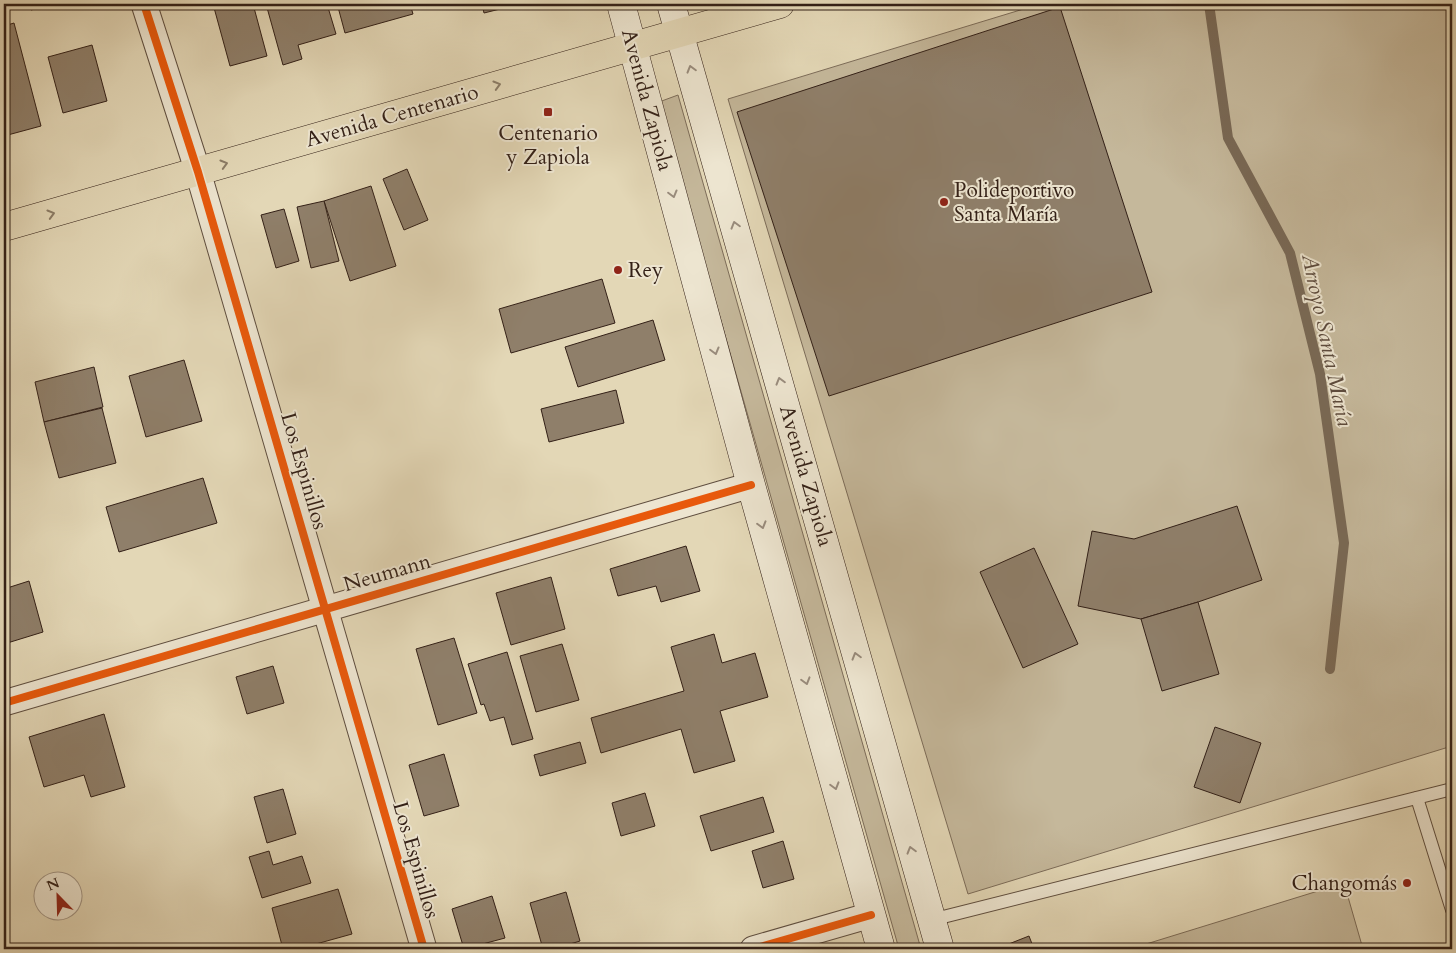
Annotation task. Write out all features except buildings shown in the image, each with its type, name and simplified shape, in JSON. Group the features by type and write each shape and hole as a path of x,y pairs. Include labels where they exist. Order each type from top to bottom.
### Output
{"main road":[{"name":"Avenida Zapiola","path":"620,4 633,46 751,485 881,949"},
{"name":"Avenida Zapiola","path":"672,4 940,949"},
{"name":"Avenida Centenario","path":"4,228 780,4"}],"street":[{"name":"Los Espinillos","path":"144,4 198,172 424,949"},
{"name":"Neumann","path":"4,703 751,485"},
{"path":"753,949 871,915"}],"lane":[{"path":"932,920 1452,789"},
{"path":"1417,798 1452,910"}],"shaded area":[{"path":"1040,4 1452,4 1452,746 968,894 728,99"},
{"path":"678,95 921,949 899,949 659,102"},
{"path":"1344,883 1363,949 1130,949"}],"waterway":[{"name":"Arroyo Santa María","path":"1209,4 1228,138 1290,253 1320,374 1344,543 1330,669"}],"cycle path":[{"path":"144,4 198,172 424,949"},
{"path":"4,703 751,485"},
{"path":"753,949 871,915"}],"place":[{"name":"Centenario y Zapiola","path":"548,112"},
{"name":"Polideportivo Santa María","path":"944,202"},
{"name":"Rey","path":"618,270"},
{"name":"Changomás","path":"1407,883"}]}
